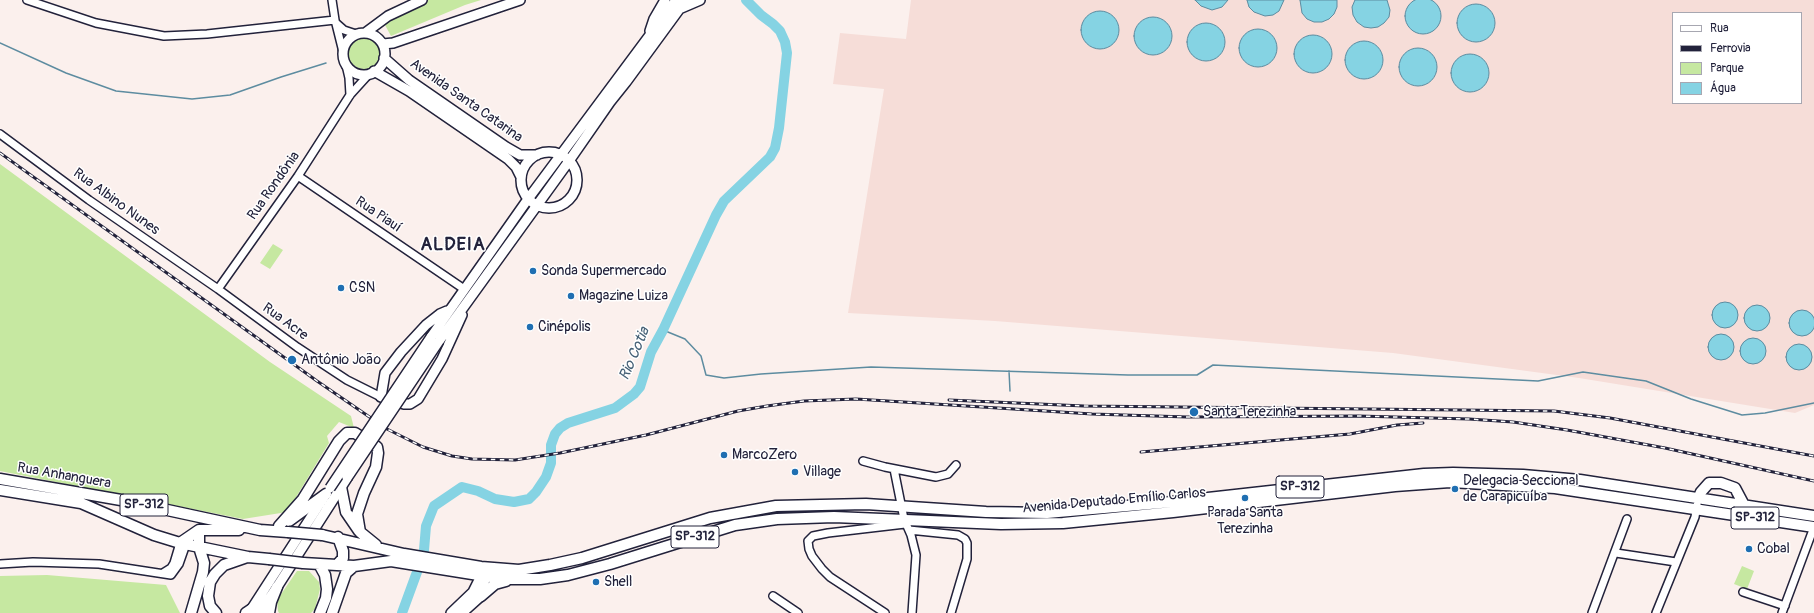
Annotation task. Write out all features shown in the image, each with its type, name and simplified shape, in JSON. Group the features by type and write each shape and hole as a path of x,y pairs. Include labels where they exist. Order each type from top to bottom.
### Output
{"main road":[{"path":"378,22 384,58 379,68 372,72 361,74 355,73 346,65 343,52 347,41 378,22 422,0"},
{"path":"360,33 380,41 393,43 520,0"},
{"path":"647,39 654,19 665,0"},
{"path":"269,613 271,602 277,587 435,339 448,311 528,199 676,0"},
{"path":"251,612 328,491 435,339 469,299 610,102 686,0"},
{"path":"679,9 700,0"},
{"name":"Avenida Santa Catarina","path":"384,58 409,80 506,147 520,154 537,155 549,152 561,155"},
{"name":"Avenida Santa Catarina","path":"372,72 409,91 508,159 516,167 521,177 522,189 528,199"},
{"path":"521,177 525,166 537,155"},
{"path":"528,199 537,206 554,208 566,203 574,194 577,177 574,168 569,161 561,155"},
{"path":"448,311 440,314 426,325 401,352 385,373 381,397 404,404 410,404 418,399 442,359 469,299"},
{"path":"279,526 303,498 339,441 347,433 355,433 377,447 378,453 376,467 359,506 357,523 360,532"},
{"name":"Avenida Deputado Emílio Carlos","path":"484,572 519,570 582,558 710,518 776,506 838,504 1015,513 1064,512 1424,474 1470,473 1580,480 1814,527"},
{"name":"Rua Anhanguera","path":"0,479 121,500 260,530 322,535"},
{"name":"Avenida Deputado Emílio Carlos","path":"322,535 338,537 383,549 402,558 484,572 512,579 540,579 568,575 610,564 724,528 749,522 817,517 906,524 945,520 1000,524 1063,523 1173,512 1395,486 1450,482 1555,488 1697,504 1744,505 1814,516"},
{"path":"1697,504 1701,492 1709,483 1721,483 1735,488 1744,505"},
{"path":"341,487 346,512 360,532 383,549"},
{"name":"Rua Anhanguera","path":"0,490 81,503 154,535 183,544 248,557 303,563"},
{"path":"183,544 199,530 260,530 279,526 294,518 328,491"},
{"path":"191,613 203,572 203,559 199,547 199,530"},
{"path":"337,565 342,558 344,551 338,537"},
{"path":"216,613 210,606 208,596 210,582 215,574 224,565 248,557"},
{"name":"Avenida Deputado Emílio Carlos","path":"303,563 354,566 402,558"},
{"path":"319,564 325,575 327,589 326,598 320,613"},
{"path":"332,613 346,573 354,566"},
{"path":"462,613 476,595 484,572"},
{"path":"451,613 476,595 495,584 512,579"},
{"path":"251,612 277,587"}],"street":[{"path":"27,0 96,23 164,36 207,34 335,21"},
{"path":"332,0 335,21 343,52"},
{"path":"335,21 344,30 360,33"},
{"path":"346,65 349,78 350,95"},
{"name":"Rua Rondônia","path":"218,289 298,176 350,95 372,72"},
{"name":"Rua Albino Nunes","path":"0,134 127,227 218,289"},
{"name":"Rua Piauí","path":"298,176 464,289"},
{"name":"Rua Acre","path":"218,289 331,370 360,388 381,397"},
{"path":"863,461 936,477 948,474 956,465"},
{"path":"894,469 901,507 916,555 912,613"},
{"path":"1656,613 1694,517 1697,504"},
{"path":"1592,613 1616,553 1627,519"},
{"path":"934,532 945,520"},
{"path":"885,613 878,610 845,587 822,569 809,549 808,541 813,536 906,524 934,532 958,535 967,543 967,559 951,613"},
{"path":"1782,613 1814,527"},
{"path":"0,564 34,562 99,564 159,574 171,568 183,544"},
{"path":"1616,553 1676,562"},
{"path":"1743,592 1785,606"},
{"path":"773,596 798,613"}],"shaded area":[{"path":"911,0 1814,0 1814,405 1795,413 1579,378 1393,353 995,321 848,313 884,89 833,84 840,33 906,39"}],"green space":[{"path":"426,0 481,0 465,5 391,36 385,25 388,17"},
{"path":"361,37 367,37 377,44 380,53 379,59 373,66 367,69 361,69 351,62 348,56 348,50 355,40"},
{"path":"0,164 270,362 351,416 354,428 339,422 327,436 329,443 287,512 243,519 0,471"},
{"path":"273,244 283,250 270,269 260,263"},
{"path":"1742,566 1754,571 1747,589 1734,584"},
{"path":"297,571 309,571 319,582 320,589 315,609 311,613 279,613 277,600"},
{"path":"47,575 166,585 180,613 0,613 0,576"}],"water":[{"path":"1416,-1 1430,-1 1436,3 1441,12 1440,23 1436,29 1427,34 1416,33 1410,29 1405,20 1406,9 1410,3"},
{"path":"1195,0 1228,0 1222,7 1212,10 1201,6"},
{"path":"1247,0 1284,0 1279,11 1273,15 1265,16 1254,12 1249,7"},
{"path":"1300,0 1337,0 1337,7 1334,14 1329,19 1322,22 1314,22 1307,19 1302,13"},
{"path":"1355,0 1387,0 1390,10 1389,17 1378,27 1364,27 1357,22 1353,15 1352,7"},
{"path":"1476,4 1486,7 1492,13 1495,23 1492,33 1486,39 1476,42 1466,39 1460,33 1457,23 1460,13 1466,7"},
{"path":"1100,11 1110,14 1116,20 1119,30 1116,40 1110,46 1100,49 1090,46 1084,40 1081,30 1084,20 1090,14"},
{"path":"1153,17 1163,20 1169,26 1172,36 1169,46 1163,52 1153,55 1143,52 1137,46 1134,36 1137,26 1143,20"},
{"path":"1206,23 1216,26 1222,32 1225,42 1222,52 1216,58 1206,61 1196,58 1190,52 1187,42 1190,32 1196,26"},
{"path":"1258,29 1268,32 1274,38 1277,48 1274,58 1268,64 1258,67 1248,64 1242,58 1239,48 1242,38 1248,32"},
{"path":"1313,35 1323,38 1329,44 1332,54 1329,64 1323,70 1313,73 1303,70 1297,64 1294,54 1297,44 1303,38"},
{"path":"1364,41 1374,44 1380,50 1383,60 1380,70 1374,76 1364,79 1354,76 1348,70 1345,60 1348,50 1354,44"},
{"path":"1418,48 1428,51 1434,57 1437,67 1434,77 1428,83 1418,86 1408,83 1402,77 1399,67 1402,57 1408,51"},
{"path":"1470,54 1480,57 1486,63 1489,73 1486,83 1480,89 1470,92 1460,89 1454,83 1451,73 1454,63 1460,57"},
{"path":"1725,302 1734,306 1738,315 1734,324 1725,328 1716,324 1712,315 1716,306"},
{"path":"1757,305 1766,309 1770,318 1766,327 1757,331 1748,327 1744,318 1748,309"},
{"path":"1802,310 1811,314 1815,323 1811,332 1802,336 1793,332 1789,323 1793,314"},
{"path":"1721,334 1730,338 1734,347 1730,356 1721,360 1712,356 1708,347 1712,338"},
{"path":"1753,338 1762,342 1766,351 1762,360 1753,364 1744,360 1740,351 1744,342"},
{"path":"1799,344 1808,348 1812,357 1808,366 1799,370 1790,366 1786,357 1790,348"}],"waterway":[{"name":"Rio Cotia","path":"402,613 424,550 426,526 434,506 462,487 478,491 495,499 514,502 529,499 536,492 546,477 551,463 551,445 555,434 560,428 568,423 615,408 634,394 640,387 651,352 663,330 716,215 724,201 770,157 775,148 779,128 787,53 785,42 780,31 746,0"},
{"path":"0,43 66,73 116,91 192,99 230,95 326,63"},
{"path":"663,330 685,339 701,356 706,375 724,378 761,374 871,367 1128,375 1197,375 1213,365 1538,381 1583,372 1646,381 1691,399 1742,415 1765,413 1814,403"},
{"path":"1009,371 1010,391"}],"railway":[{"path":"0,153 317,381 387,429 423,447 452,456 472,459 515,460 560,453 646,435 738,411 804,401 856,399 1092,414 1187,417 1358,416 1469,419 1513,422 1567,430 1665,448 1814,481"},
{"path":"949,400 1084,406 1554,411 1610,418 1814,456"},
{"path":"1141,452 1350,434 1397,425 1423,423"}],"place":[{"name":"Sonda Supermercado","path":"533,271"},
{"name":"CSN","path":"341,288"},
{"name":"Magazine Luiza","path":"571,296"},
{"name":"Cinépolis","path":"530,327"},
{"name":"Antônio João","path":"292,360"},
{"name":"Santa Terezinha","path":"1194,412"},
{"name":"MarcoZero","path":"724,455"},
{"name":"Village","path":"795,472"},
{"name":"Delegacia Seccional de Carapicuíba","path":"1455,489"},
{"name":"Parada Santa Terezinha","path":"1245,498"},
{"name":"Cobal","path":"1749,549"},
{"name":"Shell","path":"596,582"}],"district":[{"name":"ALDEIA","path":"453,245"}]}
